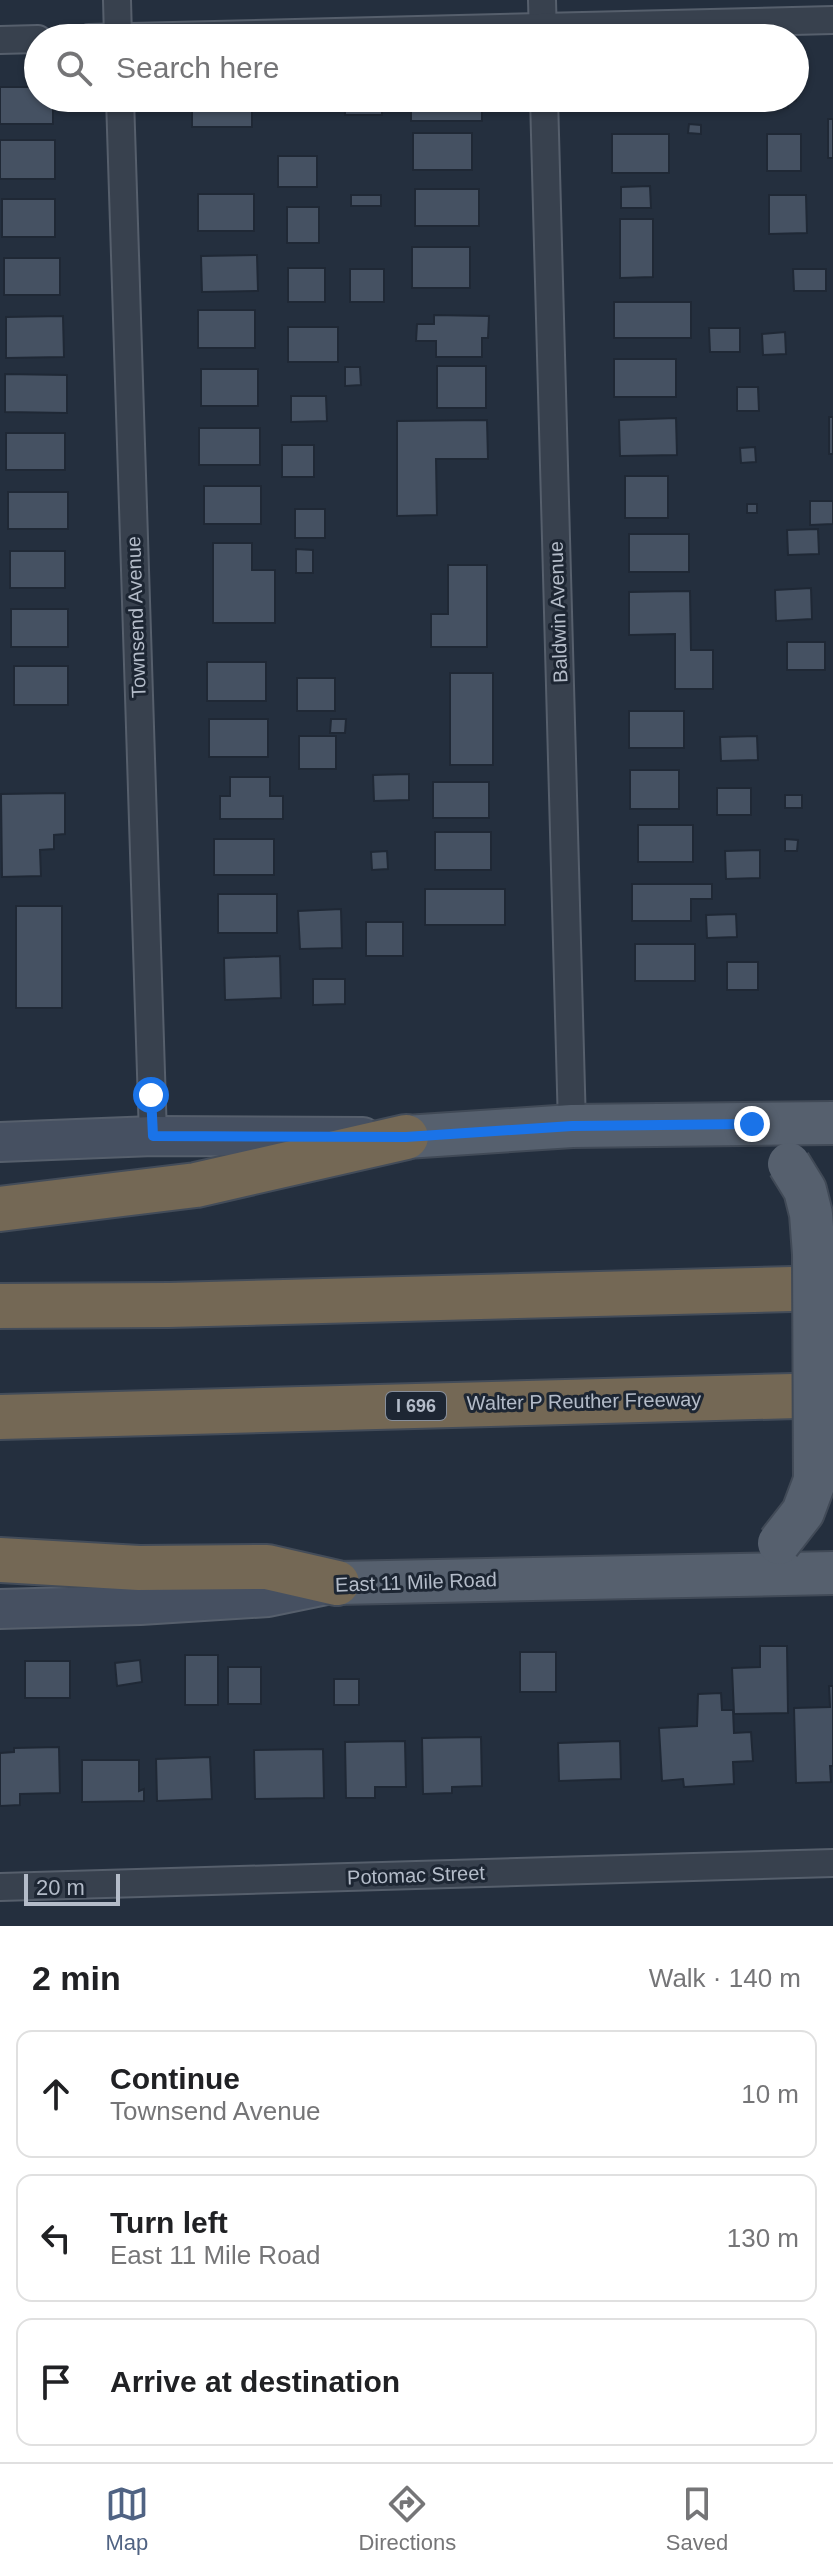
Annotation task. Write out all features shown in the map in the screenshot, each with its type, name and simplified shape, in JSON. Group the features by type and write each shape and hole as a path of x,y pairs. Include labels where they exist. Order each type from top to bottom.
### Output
{"highway":[{"path":"0,1209 196,1185 406,1137"},
{"path":"0,1306 169,1305 833,1288"},
{"name":"Walter P Reuther Freeway","path":"0,1417 833,1395"},
{"path":"0,1560 139,1568 267,1567 337,1583"}],"main road":[{"path":"0,1142 153,1136 406,1137 572,1126 833,1123"},
{"path":"710,1575 779,1543 803,1512 815,1480 811,1214 805,1190 789,1164 752,1124"},
{"name":"East 11 Mile Road","path":"0,1609 268,1597 337,1583 833,1573"}],"street":[{"path":"117,0 118,24"},
{"path":"542,0 542,24"},
{"path":"736,24 833,20"},
{"path":"0,40 24,39"},
{"name":"Townsend Avenue","path":"120,112 153,1136"},
{"name":"Baldwin Avenue","path":"544,112 572,1126"},
{"name":"Potomac Street","path":"0,1887 833,1863"}],"building":[{"path":"0,87 24,87 24,112 53,112 53,124 0,124"},
{"path":"192,112 252,112 252,127 192,127"},
{"path":"345,112 382,112 382,115 345,115"},
{"path":"411,112 482,112 482,121 411,121"},
{"path":"828,119 833,119 833,158 828,158"},
{"path":"689,124 701,125 701,134 688,133"},
{"path":"413,133 472,133 472,170 413,170"},
{"path":"612,134 669,134 669,173 612,173"},
{"path":"767,134 801,134 801,171 767,171"},
{"path":"0,140 55,140 55,179 0,179"},
{"path":"278,156 317,156 317,187 278,187"},
{"path":"650,186 651,208 621,208 621,187"},
{"path":"415,189 479,189 479,226 415,226"},
{"path":"198,194 254,194 254,231 198,231"},
{"path":"351,195 381,195 381,206 351,206"},
{"path":"769,195 806,195 807,233 769,234"},
{"path":"2,199 55,199 55,237 2,237"},
{"path":"287,207 319,207 319,243 287,243"},
{"path":"620,219 653,219 653,277 620,278"},
{"path":"412,247 470,247 470,288 412,288"},
{"path":"257,255 258,291 202,292 201,256"},
{"path":"4,258 60,258 60,295 4,295"},
{"path":"288,268 325,268 325,302 288,302"},
{"path":"350,269 384,269 384,302 350,302"},
{"path":"793,269 826,269 826,291 794,291"},
{"path":"614,302 691,302 691,338 614,338"},
{"path":"198,310 255,310 255,348 198,348"},
{"path":"434,315 489,316 488,338 482,338 482,357 436,357 436,341 416,341 417,324 434,324"},
{"path":"63,316 64,357 6,358 6,317"},
{"path":"288,327 338,327 338,362 288,362"},
{"path":"709,328 740,328 740,352 710,352"},
{"path":"785,332 786,354 763,355 762,334"},
{"path":"614,359 676,359 676,397 614,397"},
{"path":"437,366 486,366 486,408 437,408"},
{"path":"345,367 360,367 361,385 345,386"},
{"path":"201,369 258,369 258,406 201,406"},
{"path":"5,374 67,375 67,413 5,412"},
{"path":"737,387 758,387 759,411 737,411"},
{"path":"291,396 326,396 327,421 291,422"},
{"path":"829,417 833,417 833,454 829,454"},
{"path":"676,418 677,455 620,456 619,420"},
{"path":"487,420 488,459 436,459 437,515 397,516 397,421"},
{"path":"199,428 260,428 260,465 199,465"},
{"path":"6,433 65,433 65,470 6,470"},
{"path":"282,445 314,445 314,477 282,477"},
{"path":"755,447 756,462 741,463 740,448"},
{"path":"625,476 668,476 668,518 625,518"},
{"path":"204,486 261,486 261,524 204,524"},
{"path":"8,492 68,492 68,529 8,529"},
{"path":"810,501 833,501 833,524 810,525"},
{"path":"747,504 757,504 757,513 747,513"},
{"path":"295,509 325,509 325,538 295,538"},
{"path":"818,529 819,554 788,555 787,530"},
{"path":"629,534 689,534 689,572 629,572"},
{"path":"213,543 252,543 252,570 275,570 275,623 213,623"},
{"path":"296,549 313,550 313,573 296,573"},
{"path":"10,551 65,551 65,588 10,588"},
{"path":"448,565 487,565 487,647 431,647 431,614 448,614"},
{"path":"811,588 812,619 776,621 775,590"},
{"path":"690,591 691,650 713,650 713,689 675,689 675,634 629,635 629,592"},
{"path":"11,609 68,609 68,647 11,647"},
{"path":"787,642 825,642 825,670 787,670"},
{"path":"207,662 266,662 266,701 207,701"},
{"path":"14,666 68,666 68,705 14,705"},
{"path":"450,673 493,673 493,765 450,765"},
{"path":"297,678 335,678 335,711 297,711"},
{"path":"629,711 684,711 684,748 629,748"},
{"path":"209,719 268,719 268,757 209,757"},
{"path":"331,719 346,719 345,733 330,733"},
{"path":"299,736 336,736 336,769 299,769"},
{"path":"757,736 758,760 721,761 720,737"},
{"path":"630,770 679,770 679,809 630,809"},
{"path":"409,774 409,800 374,801 373,775"},
{"path":"230,777 270,777 270,796 283,796 283,819 220,819 220,796 230,796"},
{"path":"433,782 489,782 489,818 433,818"},
{"path":"717,788 751,788 751,815 717,815"},
{"path":"65,793 65,834 54,835 54,849 40,850 41,876 2,877 1,794"},
{"path":"785,795 802,795 802,808 785,808"},
{"path":"638,825 693,825 693,862 638,862"},
{"path":"435,832 491,832 491,870 435,870"},
{"path":"214,839 274,839 274,875 214,875"},
{"path":"785,839 798,840 797,851 785,851"},
{"path":"760,850 760,878 726,879 725,851"},
{"path":"387,851 388,869 372,870 371,852"},
{"path":"632,884 712,884 712,899 691,899 691,921 632,921"},
{"path":"425,889 505,889 505,925 425,925"},
{"path":"218,894 277,894 277,933 218,933"},
{"path":"16,906 62,906 62,1008 16,1008"},
{"path":"341,909 342,948 300,949 298,911"},
{"path":"736,914 737,937 707,938 706,915"},
{"path":"366,922 403,922 403,956 366,956"},
{"path":"635,944 695,944 695,981 635,981"},
{"path":"280,956 281,998 225,1000 224,958"},
{"path":"727,962 758,962 758,990 727,990"},
{"path":"313,979 345,979 345,1004 313,1005"},
{"path":"760,1646 787,1646 788,1713 734,1714 732,1668 760,1667"},
{"path":"520,1652 556,1652 556,1692 520,1692"},
{"path":"185,1655 218,1655 218,1705 185,1705"},
{"path":"140,1660 142,1682 117,1686 115,1663"},
{"path":"25,1661 70,1661 70,1698 25,1698"},
{"path":"228,1667 261,1667 261,1704 228,1704"},
{"path":"334,1679 359,1679 359,1705 334,1705"},
{"path":"829,1686 833,1686 831,1782 796,1783 794,1708 830,1707"},
{"path":"721,1693 722,1710 733,1710 734,1733 751,1732 753,1761 733,1762 734,1784 684,1787 683,1779 662,1781 659,1728 697,1726 698,1694"},
{"path":"481,1737 482,1786 452,1787 452,1793 423,1794 422,1738"},
{"path":"405,1741 406,1787 375,1787 375,1798 346,1798 345,1742"},
{"path":"620,1741 621,1779 559,1781 558,1743"},
{"path":"59,1747 60,1793 20,1794 20,1805 0,1806 0,1753 14,1752 14,1748"},
{"path":"323,1749 324,1798 255,1799 254,1750"},
{"path":"210,1757 212,1799 157,1801 156,1759"},
{"path":"82,1760 139,1760 139,1791 144,1789 144,1801 82,1802"}],"route":[{"path":"151,1095 153,1136 406,1137 572,1126 752,1124"}]}
